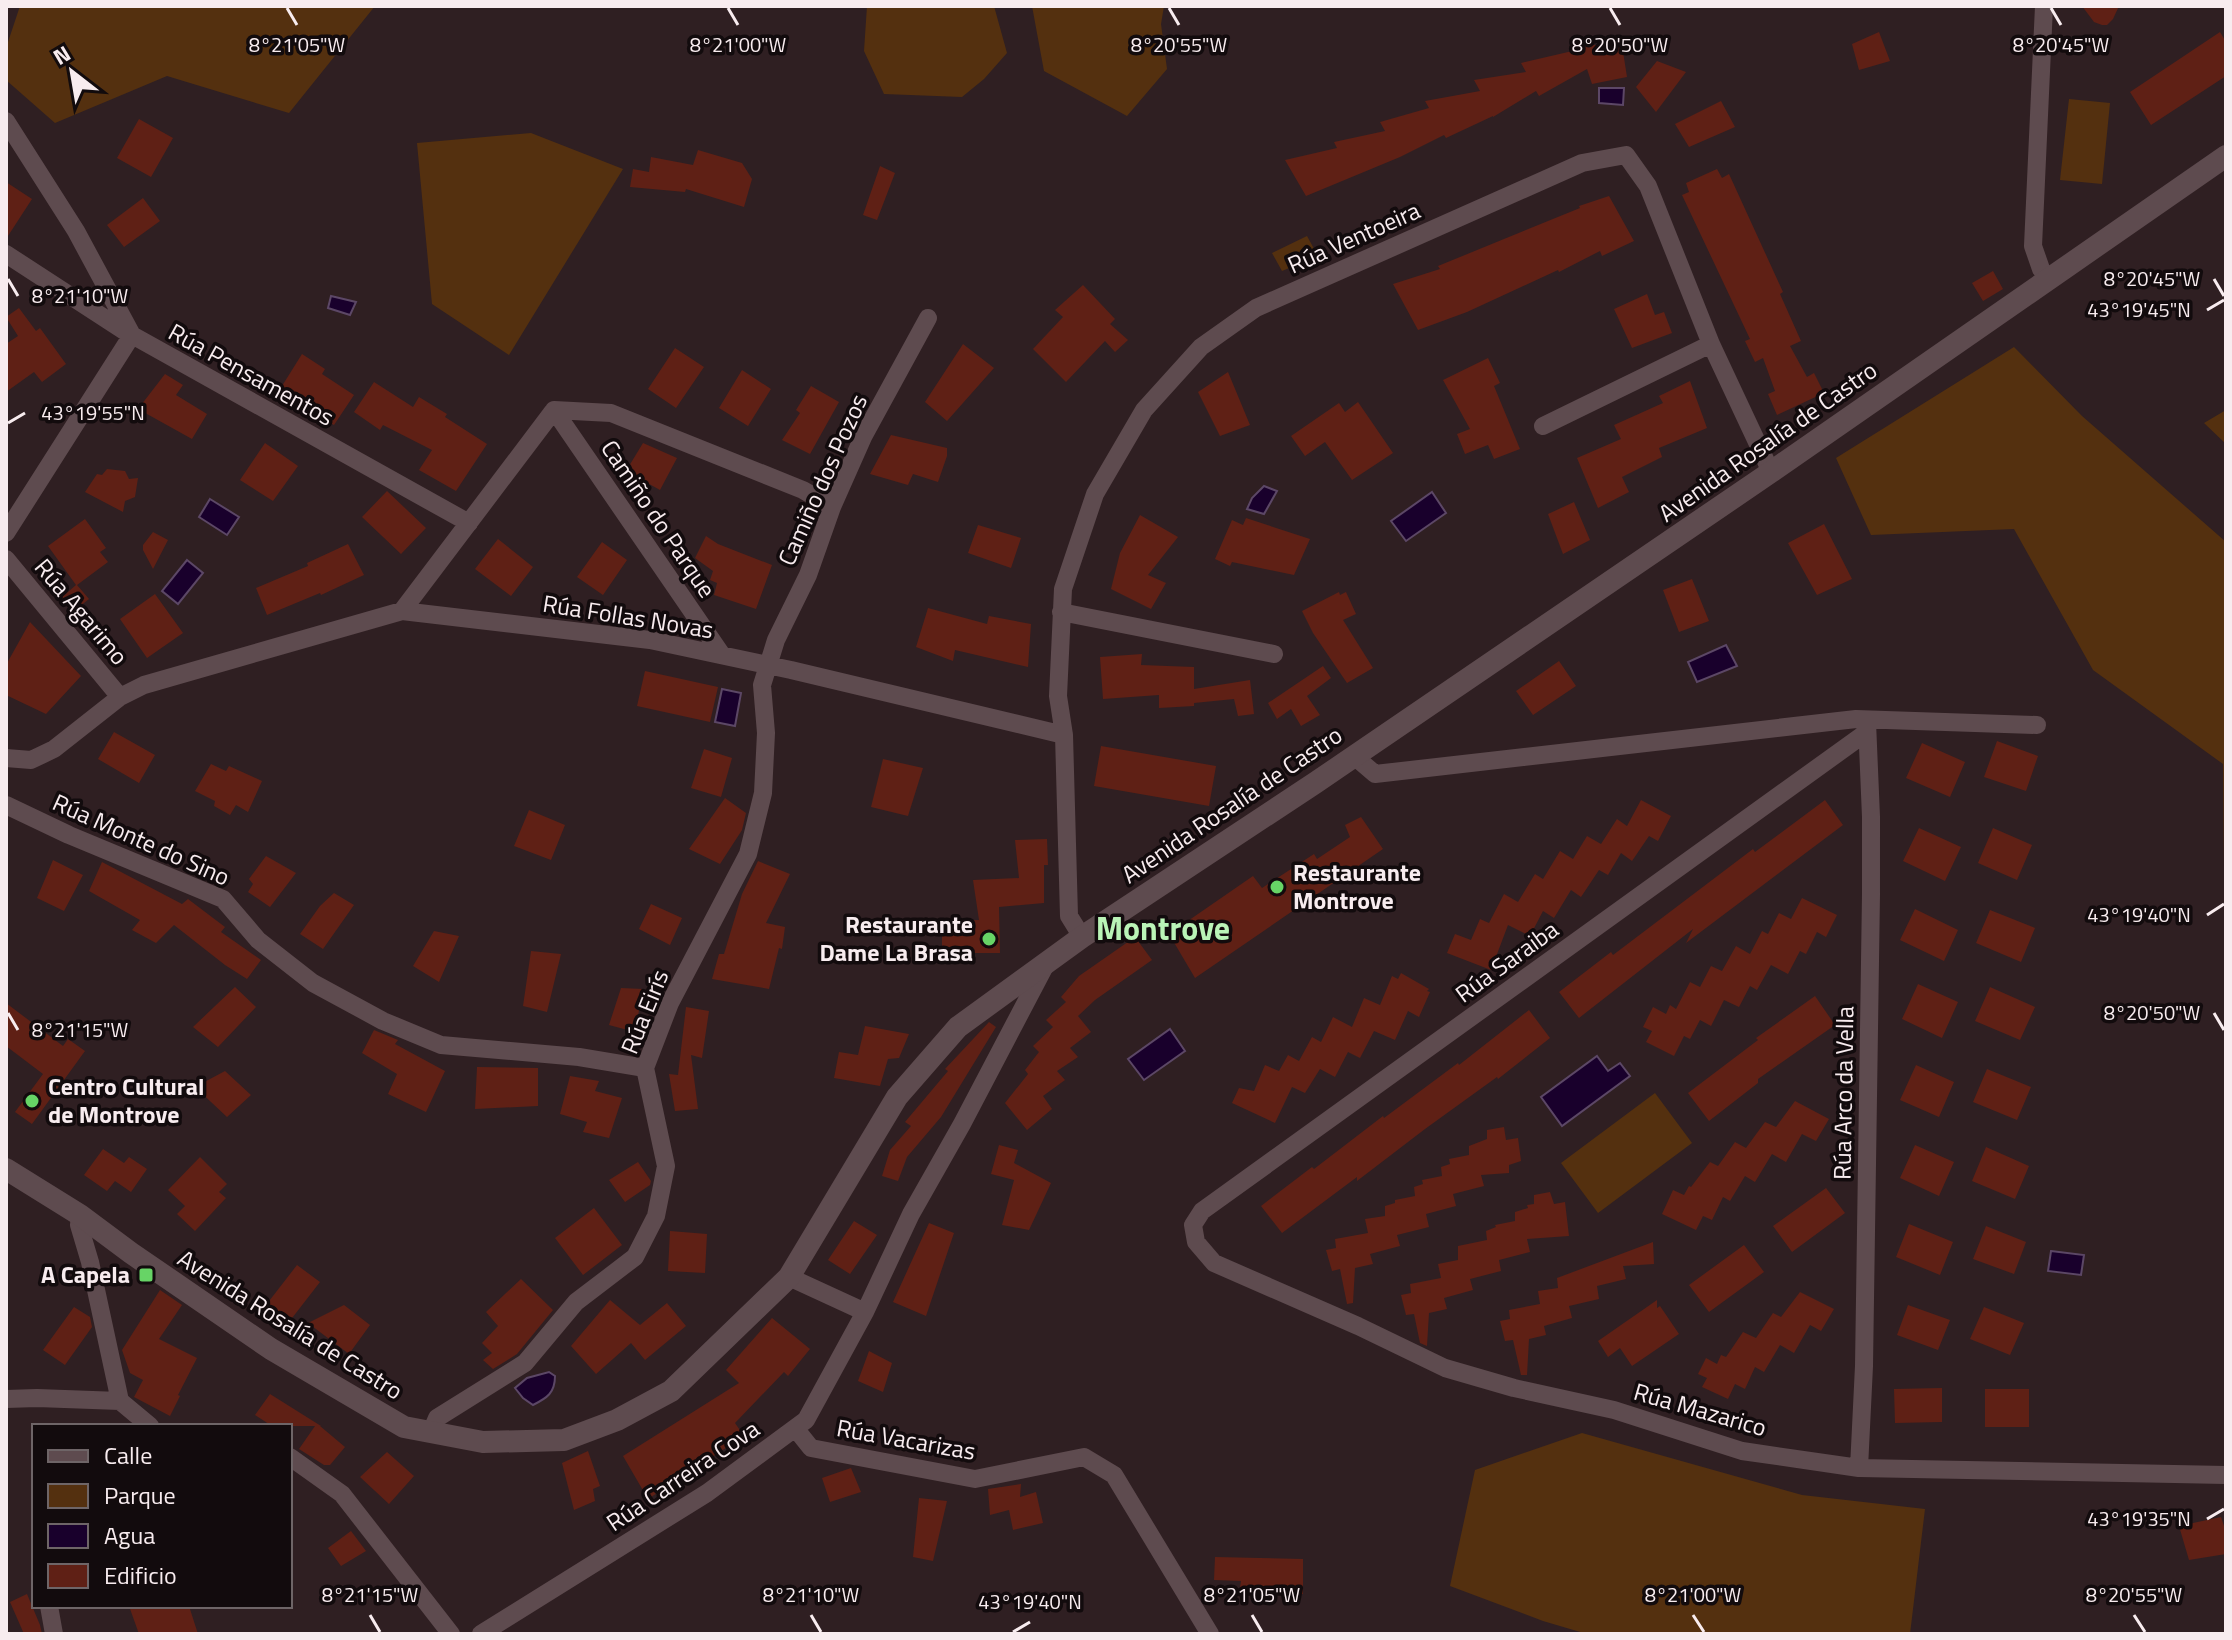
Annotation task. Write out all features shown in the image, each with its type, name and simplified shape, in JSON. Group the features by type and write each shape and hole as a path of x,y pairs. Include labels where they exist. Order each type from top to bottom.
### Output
{"street":[{"path":"2044,6 2033,246 2041,269 2049,279"},
{"path":"6,121 76,231 132,335"},
{"name":"Rúa Ventoeira","path":"1064,735 1058,696 1063,589 1095,494 1144,410 1201,347 1256,308 1582,163 1626,155 1648,186 1711,344 1771,472"},
{"name":"Avenida Rosalía de Castro","path":"6,1169 80,1215 271,1349 404,1427 483,1442 564,1440 617,1420 671,1391 789,1277 897,1097 958,1027 1082,937 1771,472 2226,156"},
{"path":"6,254 132,335"},
{"name":"Camiño dos Pozos","path":"769,665 776,640 808,575 832,507 863,437 928,318"},
{"name":"Rúa Pensamentos","path":"6,533 132,335 469,523"},
{"path":"1543,426 1711,344"},
{"path":"402,611 554,410 611,413 803,490 832,507"},
{"name":"Camiño do Parque","path":"554,410 722,655"},
{"name":"Rúa Agarimo","path":"6,559 120,697"},
{"name":"Rúa Follas Novas","path":"6,758 31,760 54,749 120,697 144,685 402,611 650,640 1064,735"},
{"path":"1061,612 1274,654"},
{"name":"Rúa Eirís","path":"431,1432 437,1418 525,1363 576,1302 635,1257 656,1216 666,1166 645,1068 670,1003 748,854 763,793 766,733 762,685 769,665"},
{"path":"1354,756 1375,774 1856,719 1867,726 2037,725"},
{"name":"Rúa Saraiba","path":"1196,1242 1193,1225 1202,1211 1867,726"},
{"name":"Rúa Arco da Vella","path":"1859,1468 1864,1366 1870,919 1871,817 1867,726"},
{"path":"1064,735 1069,916 1082,937"},
{"name":"Rúa Monte do Sino","path":"6,805 69,835 223,899 258,940 313,983 383,1021 441,1045 579,1057 645,1068"},
{"name":"Rúa Carreira Cova","path":"481,1634 707,1493 806,1420 865,1312 911,1214 1048,961"},
{"path":"80,1215 79,1225 120,1401 141,1423"},
{"name":"Rúa Mazarico","path":"1196,1242 1214,1263 1445,1368 1514,1388 1614,1410 1742,1451 1859,1468 2226,1475"},
{"path":"789,1277 865,1312"},
{"path":"6,1399 120,1401"},
{"name":"Rúa Vacarizas","path":"795,1428 811,1448 975,1479 1084,1457 1114,1475 1210,1634"},
{"path":"292,1458 342,1494 451,1634"},
{"path":"49,1608 54,1634"}],"green space":[{"path":"20,6 375,6 289,113 167,76 55,123 6,80 6,48"},
{"path":"867,6 994,6 1007,53 984,79 962,97 884,94 864,51"},
{"path":"1032,6 1164,6 1161,24 1167,69 1127,116 1044,71"},
{"path":"2069,99 2110,103 2102,184 2060,180"},
{"path":"531,133 623,169 509,355 432,304 417,143"},
{"path":"1307,236 1318,256 1282,271 1272,253"},
{"path":"2014,347 2082,416 2226,542 2226,1069 2223,764 2093,670 2014,529 1871,535 1836,458"},
{"path":"2226,410 2226,444 2204,423"},
{"path":"1655,1093 1692,1143 1598,1213 1561,1163"},
{"path":"1582,1433 1802,1495 1925,1509 1910,1634 1587,1634 1450,1586 1475,1470"}],"water":[{"path":"1599,88 1624,88 1623,105 1599,103"},
{"path":"331,296 356,302 350,315 328,308"},
{"path":"1264,486 1277,491 1264,514 1247,509 1252,498"},
{"path":"1432,492 1446,513 1406,541 1391,521"},
{"path":"210,499 239,517 227,535 199,517"},
{"path":"187,560 203,573 178,604 162,591"},
{"path":"1726,645 1737,666 1697,682 1688,662"},
{"path":"722,689 741,693 735,726 715,722"},
{"path":"1170,1029 1185,1051 1144,1080 1128,1059"},
{"path":"1597,1056 1608,1071 1620,1063 1630,1076 1562,1126 1541,1097"},
{"path":"2051,1251 2084,1255 2081,1275 2048,1271"},
{"path":"549,1372 555,1376 552,1391 533,1405 515,1388 527,1378"}],"building":[{"path":"2082,6 2119,6 2113,19 2102,25 2094,22"},
{"path":"1879,32 1890,61 1859,70 1852,44"},
{"path":"2220,32 2226,42 2226,76 2151,125 2130,92"},
{"path":"1579,45 1622,45 1627,77 1592,84 1587,69 1539,96 1536,91 1493,117 1446,138 1444,135 1306,196 1285,160 1337,148 1334,142 1385,131 1380,122 1429,108 1425,101 1480,91 1474,80 1526,72 1521,63 1581,49"},
{"path":"1657,61 1686,72 1656,112 1636,87"},
{"path":"1721,101 1735,127 1689,147 1675,124"},
{"path":"139,119 173,138 151,177 117,158"},
{"path":"698,150 742,163 752,179 744,207 686,189 685,192 630,187 633,169 649,172 651,157 693,165"},
{"path":"880,166 895,173 877,220 863,215"},
{"path":"1717,169 1722,178 1729,174 1783,292 1780,294 1801,341 1790,346 1807,377 1814,373 1824,393 1777,415 1768,394 1775,391 1763,358 1755,362 1745,341 1750,339 1682,195 1689,192 1686,183"},
{"path":"6,182 32,199 6,239"},
{"path":"1609,196 1634,241 1602,256 1600,251 1467,312 1418,330 1393,284 1440,269 1438,266"},
{"path":"143,198 160,221 124,247 107,225"},
{"path":"1993,271 2003,289 1983,301 1972,283"},
{"path":"1083,285 1115,319 1110,324 1128,340 1115,352 1105,341 1066,382 1033,349 1063,317 1055,310"},
{"path":"1647,294 1655,315 1664,312 1672,333 1632,348 1614,309"},
{"path":"19,308 36,331 40,328 66,364 42,382 34,372 6,392 6,344 18,336 6,317"},
{"path":"963,344 994,368 947,421 925,402"},
{"path":"675,348 704,367 676,408 648,389"},
{"path":"302,354 325,369 322,374 354,395 334,425 277,394"},
{"path":"1488,358 1500,383 1494,386 1520,449 1494,459 1488,445 1465,454 1457,434 1470,429 1443,380"},
{"path":"742,370 771,389 748,426 719,408"},
{"path":"1228,372 1250,425 1220,436 1198,392"},
{"path":"165,374 183,385 176,395 207,414 192,439 138,409"},
{"path":"1690,381 1707,428 1659,448 1662,457 1622,477 1629,492 1598,508 1577,458 1621,439 1614,425 1663,403 1659,396"},
{"path":"374,382 413,407 419,397 487,444 456,491 419,470 432,450 383,425 380,430 354,412"},
{"path":"811,386 839,402 810,454 782,440 800,413 796,410"},
{"path":"1358,402 1393,453 1352,480 1325,442 1305,456 1291,436 1339,403 1345,412"},
{"path":"891,435 947,448 938,482 913,474 908,485 870,474"},
{"path":"265,443 298,466 273,501 240,480"},
{"path":"643,443 677,458 660,490 626,471"},
{"path":"107,469 125,471 129,479 138,478 135,497 125,501 123,512 85,492 97,474 102,475"},
{"path":"387,491 426,528 401,554 362,517"},
{"path":"1574,502 1590,540 1563,554 1548,514"},
{"path":"1140,515 1178,537 1148,575 1166,583 1151,609 1111,589 1120,553"},
{"path":"1246,518 1310,539 1294,575 1232,562 1230,566 1215,559 1232,520 1243,525"},
{"path":"85,519 106,548 100,552 108,562 77,585 89,599 73,612 61,598 76,585 48,546"},
{"path":"1824,524 1852,579 1817,595 1788,543"},
{"path":"978,525 1021,538 1011,568 968,553"},
{"path":"153,532 168,540 153,569 143,545"},
{"path":"706,536 718,544 772,565 756,609 714,595 717,583 710,580 713,571 695,558"},
{"path":"498,539 533,567 511,596 475,569"},
{"path":"602,542 627,560 603,595 577,577"},
{"path":"348,544 364,575 267,615 256,588 308,566 307,563"},
{"path":"1692,579 1709,621 1679,632 1663,590"},
{"path":"1339,592 1340,595 1346,592 1356,614 1343,620 1373,668 1347,683 1302,611"},
{"path":"155,594 183,633 147,658 120,619"},
{"path":"928,608 987,624 989,616 1031,624 1028,667 955,650 953,661 916,647"},
{"path":"30,622 81,676 46,714 6,695 6,665"},
{"path":"1142,654 1141,665 1194,667 1194,689 1250,680 1254,714 1238,716 1234,699 1159,708 1159,695 1103,699 1100,657"},
{"path":"1559,661 1576,686 1533,715 1516,691"},
{"path":"1323,666 1331,678 1307,696 1320,715 1301,726 1291,709 1277,719 1268,703"},
{"path":"645,671 718,687 710,722 637,706"},
{"path":"114,732 155,755 139,783 98,759"},
{"path":"1997,741 2038,756 2026,791 1984,777"},
{"path":"1922,743 1965,762 1950,797 1906,778"},
{"path":"1101,746 1216,766 1209,806 1094,786"},
{"path":"704,749 732,758 721,797 691,788"},
{"path":"883,759 923,768 908,816 871,807"},
{"path":"211,764 226,771 229,766 262,781 248,812 236,805 230,815 214,806 215,801 195,791"},
{"path":"725,798 746,813 742,830 720,864 689,849"},
{"path":"1641,800 1671,816 1658,841 1649,836 1632,861 1621,853 1608,875 1599,870 1581,897 1571,890 1554,918 1543,911 1530,936 1508,925 1491,970 1447,953 1455,934 1471,940 1480,919 1489,923 1504,894 1518,902 1535,874 1543,879 1560,851 1573,859 1587,836 1601,844 1617,819 1627,826"},
{"path":"1825,800 1843,825 1686,943 1693,929 1579,1018 1559,992 1753,849 1755,852"},
{"path":"529,810 565,825 551,860 514,846"},
{"path":"1361,817 1383,849 1195,978 1169,934 1253,876 1262,888 1314,854 1317,859 1350,837 1345,825"},
{"path":"1919,828 1961,847 1945,881 1903,861"},
{"path":"1993,828 2032,845 2017,880 1978,863"},
{"path":"1047,839 1044,903 999,907 1000,953 942,953 942,921 979,920 973,880 1019,878 1015,840"},
{"path":"266,856 296,873 270,907 248,892 253,884 249,879"},
{"path":"53,860 83,875 64,911 37,898"},
{"path":"758,861 790,874 766,923 785,927 782,949 779,948 769,989 712,979 719,954 724,954 742,894"},
{"path":"102,862 182,904 188,899 225,927 221,932 261,960 247,979 174,925 156,943 132,930 140,920 89,891"},
{"path":"334,893 354,905 323,949 300,934 320,906"},
{"path":"1802,898 1837,915 1826,937 1817,932 1806,954 1800,951 1788,974 1771,965 1757,990 1750,986 1739,1007 1724,1000 1711,1026 1700,1020 1690,1039 1684,1036 1674,1056 1646,1042 1652,1031 1643,1027 1653,1007 1666,1014 1670,1005 1676,1009 1690,982 1700,987 1711,966 1722,971 1736,946 1750,954 1762,931 1768,934 1779,913 1791,919"},
{"path":"651,904 682,918 670,945 639,929"},
{"path":"1915,909 1958,930 1944,961 1900,940"},
{"path":"1990,910 2035,928 2021,962 1976,943"},
{"path":"434,931 459,936 439,982 413,966"},
{"path":"1135,937 1152,960 1095,1000 1078,1016 1091,1032 1070,1048 1078,1057 1057,1071 1065,1080 1043,1096 1052,1109 1027,1130 1005,1103 1028,1074 1025,1070 1039,1052 1033,1046 1053,1027 1046,1020 1066,1002 1061,997 1079,976"},
{"path":"531,951 561,954 547,1012 523,1006"},
{"path":"1401,973 1430,992 1419,1017 1408,1011 1395,1040 1374,1031 1360,1058 1348,1052 1335,1077 1320,1069 1305,1093 1292,1087 1275,1123 1232,1103 1239,1088 1254,1091 1265,1065 1279,1071 1288,1055 1299,1061 1312,1037 1321,1042 1333,1017 1352,1027 1364,998 1380,1005 1392,976 1398,979"},
{"path":"1918,984 1958,1002 1942,1038 1902,1019"},
{"path":"235,987 256,1007 218,1047 193,1027"},
{"path":"1990,987 2035,1007 2020,1040 1975,1021"},
{"path":"621,988 643,989 635,1032 609,1025"},
{"path":"1815,996 1835,1025 1758,1079 1758,1083 1709,1121 1688,1093 1758,1040 1756,1038"},
{"path":"6,1003 63,1046 68,1039 85,1051 32,1124 15,1112 43,1074 6,1046"},
{"path":"686,1007 709,1011 702,1058 691,1055 698,1109 675,1111 669,1074 678,1075"},
{"path":"1529,1010 1550,1038 1498,1079 1282,1233 1261,1206 1383,1116 1459,1065"},
{"path":"989,1022 996,1027 941,1117 907,1157 898,1181 882,1176 890,1150 911,1126 905,1122 948,1071 945,1069"},
{"path":"865,1026 909,1034 899,1058 888,1059 880,1086 834,1078 839,1052 858,1055"},
{"path":"374,1030 398,1040 395,1044 445,1071 426,1112 388,1094 397,1074 362,1053"},
{"path":"1916,1065 1954,1082 1939,1117 1900,1100"},
{"path":"477,1067 538,1068 538,1106 475,1109"},
{"path":"1987,1069 2031,1087 2017,1120 1973,1102"},
{"path":"225,1071 251,1095 227,1117 195,1087"},
{"path":"570,1076 599,1081 595,1091 622,1098 609,1138 583,1132 587,1122 560,1114"},
{"path":"1795,1101 1829,1119 1816,1141 1802,1134 1786,1162 1772,1154 1755,1182 1745,1176 1730,1201 1723,1197 1712,1220 1703,1216 1696,1230 1662,1214 1673,1190 1684,1195 1710,1162 1718,1166 1735,1142 1746,1148 1765,1122 1776,1127"},
{"path":"1504,1127 1506,1140 1518,1138 1521,1161 1509,1165 1509,1173 1481,1175 1484,1186 1453,1194 1456,1206 1426,1214 1429,1227 1397,1235 1400,1246 1370,1254 1373,1264 1355,1268 1353,1303 1347,1304 1340,1269 1332,1271 1326,1250 1336,1248 1335,1239 1368,1233 1365,1219 1385,1216 1385,1206 1395,1203 1395,1200 1415,1196 1414,1187 1423,1184 1422,1180 1442,1176 1441,1167 1450,1164 1449,1159 1469,1155 1469,1146 1487,1139 1487,1130"},
{"path":"999,1145 1018,1150 1014,1163 1051,1183 1029,1230 1002,1225 1014,1180 991,1174"},
{"path":"1915,1145 1954,1162 1939,1196 1900,1178"},
{"path":"1986,1147 2029,1166 2015,1199 1972,1181"},
{"path":"103,1149 124,1163 129,1157 147,1169 131,1192 115,1181 107,1191 84,1175"},
{"path":"200,1157 227,1184 219,1192 226,1198 195,1231 177,1214 185,1206 168,1190"},
{"path":"638,1162 651,1181 650,1185 625,1202 609,1180"},
{"path":"1826,1188 1845,1213 1792,1252 1773,1226"},
{"path":"1550,1192 1554,1204 1565,1202 1569,1236 1527,1239 1530,1252 1499,1260 1501,1271 1470,1279 1473,1290 1444,1298 1447,1309 1429,1313 1427,1346 1420,1343 1414,1314 1406,1315 1401,1295 1411,1293 1410,1284 1441,1278 1438,1264 1458,1260 1458,1246 1487,1240 1486,1231 1495,1225 1515,1221 1515,1212 1534,1204 1534,1195"},
{"path":"594,1208 622,1245 583,1275 555,1238"},
{"path":"854,1221 877,1235 850,1274 828,1260"},
{"path":"929,1223 954,1233 926,1316 893,1302"},
{"path":"1909,1224 1953,1242 1940,1275 1896,1257"},
{"path":"1986,1226 2026,1242 2014,1274 1973,1259"},
{"path":"670,1231 707,1234 705,1273 668,1271"},
{"path":"1653,1242 1654,1264 1623,1266 1626,1279 1597,1286 1599,1299 1569,1306 1572,1318 1544,1326 1546,1335 1529,1339 1527,1375 1521,1375 1513,1340 1505,1341 1500,1321 1510,1319 1509,1310 1540,1304 1538,1291 1558,1288 1557,1278"},
{"path":"1744,1245 1764,1272 1709,1312 1689,1285"},
{"path":"297,1265 320,1282 289,1322 266,1305"},
{"path":"521,1279 553,1310 517,1354 493,1369 483,1360 492,1353 482,1343 498,1326 486,1312"},
{"path":"160,1290 182,1305 159,1339 197,1358 170,1416 134,1397 143,1380 130,1373 122,1350"},
{"path":"1800,1292 1834,1309 1821,1331 1810,1325 1794,1353 1780,1345 1764,1372 1755,1367 1745,1389 1735,1384 1728,1399 1702,1387 1707,1378 1698,1374 1706,1358 1717,1364 1721,1355 1726,1357 1743,1332 1756,1338 1773,1313 1781,1317"},
{"path":"610,1300 640,1325 667,1303 686,1326 645,1360 631,1343 596,1374 571,1346"},
{"path":"1657,1300 1657,1308 1660,1306 1679,1334 1632,1366 1620,1348 1608,1357 1598,1341"},
{"path":"344,1305 370,1325 349,1354 308,1323"},
{"path":"1908,1305 1950,1320 1938,1350 1897,1335"},
{"path":"74,1307 90,1317 92,1327 65,1365 43,1350"},
{"path":"1984,1307 2024,1323 2010,1355 1970,1339"},
{"path":"772,1318 810,1349 788,1376 784,1372 735,1423 744,1436 648,1499 623,1456 739,1383 726,1370"},
{"path":"869,1351 892,1363 883,1392 858,1381"},
{"path":"1942,1388 1942,1422 1895,1423 1894,1389"},
{"path":"1985,1389 2029,1389 2029,1427 1985,1427"},
{"path":"270,1394 321,1426 345,1447 330,1465 324,1465 299,1449 315,1426 269,1424 255,1415"},
{"path":"588,1451 600,1486 593,1489 595,1501 574,1510 562,1463"},
{"path":"387,1452 414,1476 389,1504 360,1477"},
{"path":"851,1468 861,1492 830,1502 822,1478"},
{"path":"1021,1484 1020,1497 1036,1492 1043,1523 1013,1530 1009,1510 990,1515 988,1489"},
{"path":"919,1498 947,1501 933,1561 913,1557"},
{"path":"2221,1517 2226,1532 2226,1554 2189,1560 2179,1526"},
{"path":"351,1531 366,1551 341,1566 328,1548"},
{"path":"1215,1557 1303,1559 1303,1594 1239,1594 1241,1581 1214,1580"},
{"path":"27,1594 42,1634 24,1634 10,1602"},
{"path":"130,1608 190,1608 198,1634 139,1634"}],"place":[{"name":"Restaurante Montrove","path":"1277,887"},
{"name":"Restaurante Dame La Brasa","path":"989,939"},
{"name":"Centro Cultural de Montrove","path":"32,1101"},
{"name":"A Capela","path":"146,1275"}],"district":[{"name":"Montrove","path":"1163,929"}]}
